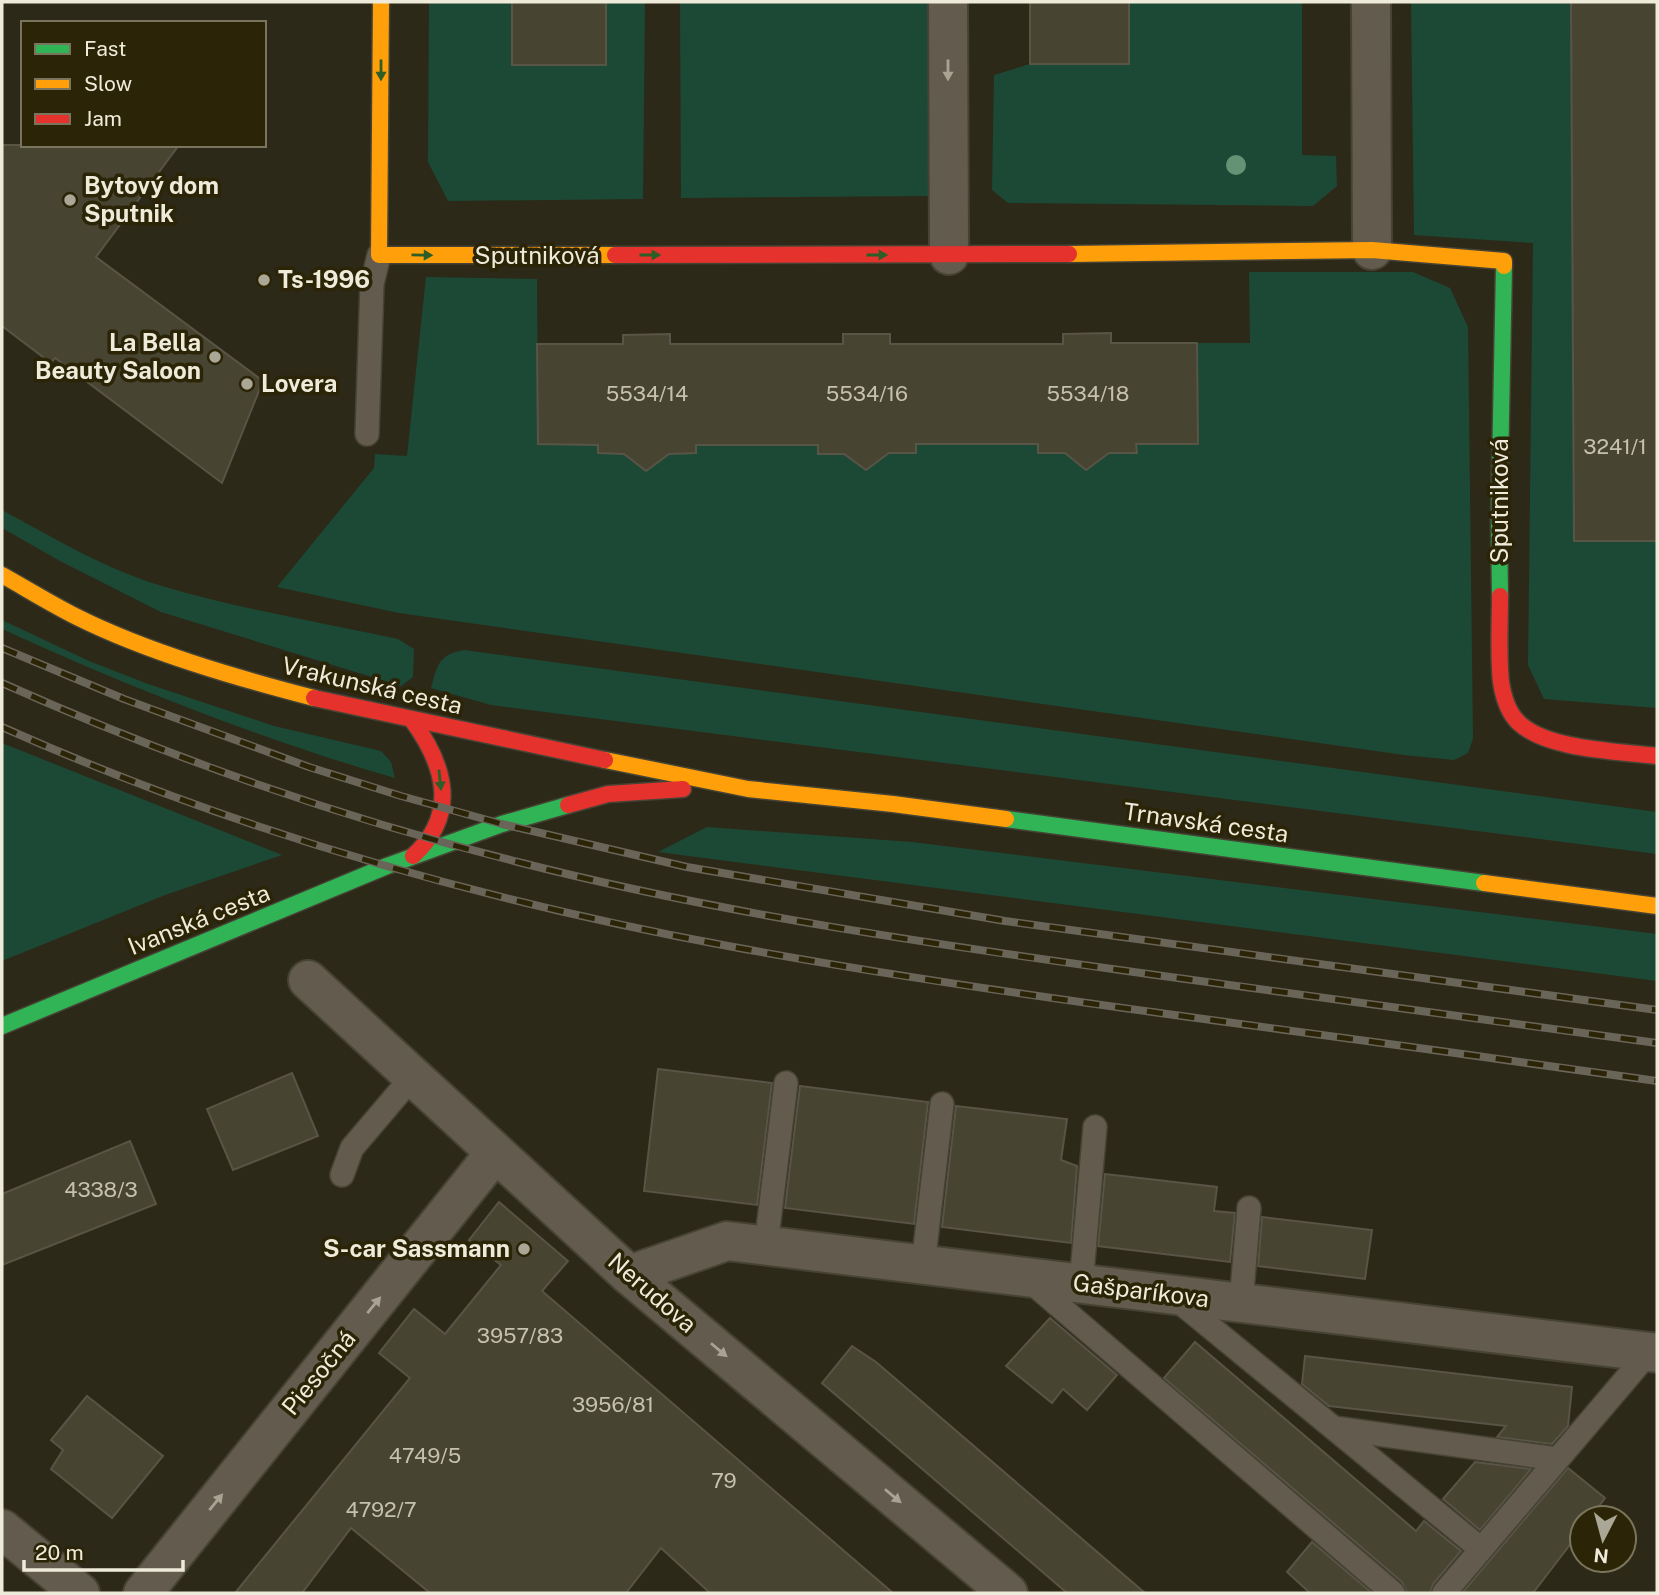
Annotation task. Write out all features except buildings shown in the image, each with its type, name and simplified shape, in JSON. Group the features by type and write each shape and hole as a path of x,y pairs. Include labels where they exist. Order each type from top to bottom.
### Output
{"street":[{"path":"379,255 381,2"},
{"path":"948,2 948,255"},
{"path":"1371,2 1372,250"},
{"name":"Sputniková","path":"379,255 948,255 1372,250 1504,261 1499,520 1501,683 1507,705 1519,724 1541,737 1657,756"},
{"name":"Vrakunská cesta","path":"2,575 77,617 142,644 265,685 332,703 748,789"},
{"name":"Ivanská cesta","path":"412,720 427,739 438,761 442,785 441,807 431,839 413,856"},
{"name":"Ivanská cesta","path":"2,1026 413,856 502,824 608,794 673,789 748,789"},
{"name":"Trnavská cesta","path":"748,789 906,806 1657,906"},
{"name":"Nerudova","path":"308,980 629,1275 1007,1593"},
{"name":"Piesočná","path":"143,1593 495,1153"},
{"name":"Gašparíkova","path":"629,1275 727,1241 1653,1353"},
{"path":"2,1529 80,1593"}],"lane":[{"path":"367,434 372,284 379,255"},
{"path":"341,1175 352,1148 414,1075"},
{"path":"766,1245 786,1083"},
{"path":"923,1265 942,1104"},
{"path":"1081,1284 1095,1128"},
{"path":"1241,1303 1249,1208"},
{"path":"1024,1277 1393,1593"},
{"path":"1171,1295 1481,1549"},
{"path":"1444,1593 1557,1459 1653,1353"},
{"path":"1334,1429 1557,1459"}],"green space":[{"path":"429,2 512,2 512,65 605,65 606,2 645,2 643,199 448,201 428,162"},
{"path":"680,2 928,2 929,196 681,198"},
{"path":"1129,2 1302,2 1302,155 1336,156 1337,186 1313,206 1008,203 992,190 994,75 1030,64 1129,64"},
{"path":"1411,2 1571,2 1574,541 1657,541 1657,708 1544,699 1528,665 1533,243 1414,235"},
{"path":"1249,272 1413,272 1450,288 1468,327 1473,739 1468,753 1454,760 399,613 277,587 374,468 375,454 407,456 426,277 537,279 538,444 1198,444 1197,343 1250,343"},
{"path":"2,510 100,562 162,586 250,608 398,639 414,649 413,677 401,686 161,612 2,528"},
{"path":"2,620 89,661 148,684 274,726 381,751 391,762 395,778 245,729 147,691 2,629"},
{"path":"464,650 1657,812 1657,854 491,705 431,688 440,662 455,652"},
{"path":"2,743 282,855 165,895 2,961"},
{"path":"707,827 912,842 1657,934 1657,981 658,852"}],"railway":[{"path":"2,648 124,699 309,767 502,824 687,867 1005,921 1657,1010"},
{"path":"2,683 192,761 321,806 452,845 595,881 906,939 1657,1043"},
{"path":"2,727 178,798 359,858 450,884 635,928 947,983 1657,1081"}],"traffic: fast":[{"path":"1500,596 1504,266"},
{"path":"2,1026 387,866 502,824 568,805"},
{"path":"1006,819 1484,883"}],"traffic: slow":[{"path":"381,2 379,255 615,255"},
{"path":"1069,254 1372,250 1504,261 1504,266"},
{"path":"2,575 77,617 133,642 224,673 314,698"},
{"path":"605,760 748,789 1006,819"},
{"path":"1484,883 1657,906"}],"traffic: jam":[{"path":"615,255 1069,254"},
{"path":"1500,596 1501,682 1506,703 1518,722 1530,731 1564,744 1657,756"},
{"path":"314,698 605,760"},
{"path":"412,720 433,754 442,789 442,806 437,823 428,840 413,856"},
{"path":"568,805 608,794 683,789"}],"place":[{"name":"Bytový dom Sputnik","path":"70,200"},
{"name":"Ts-1996","path":"264,280"},
{"name":"La Bella Beauty Saloon","path":"215,357"},
{"name":"Lovera","path":"247,384"},
{"name":"S-car Sassmann","path":"524,1249"}]}
